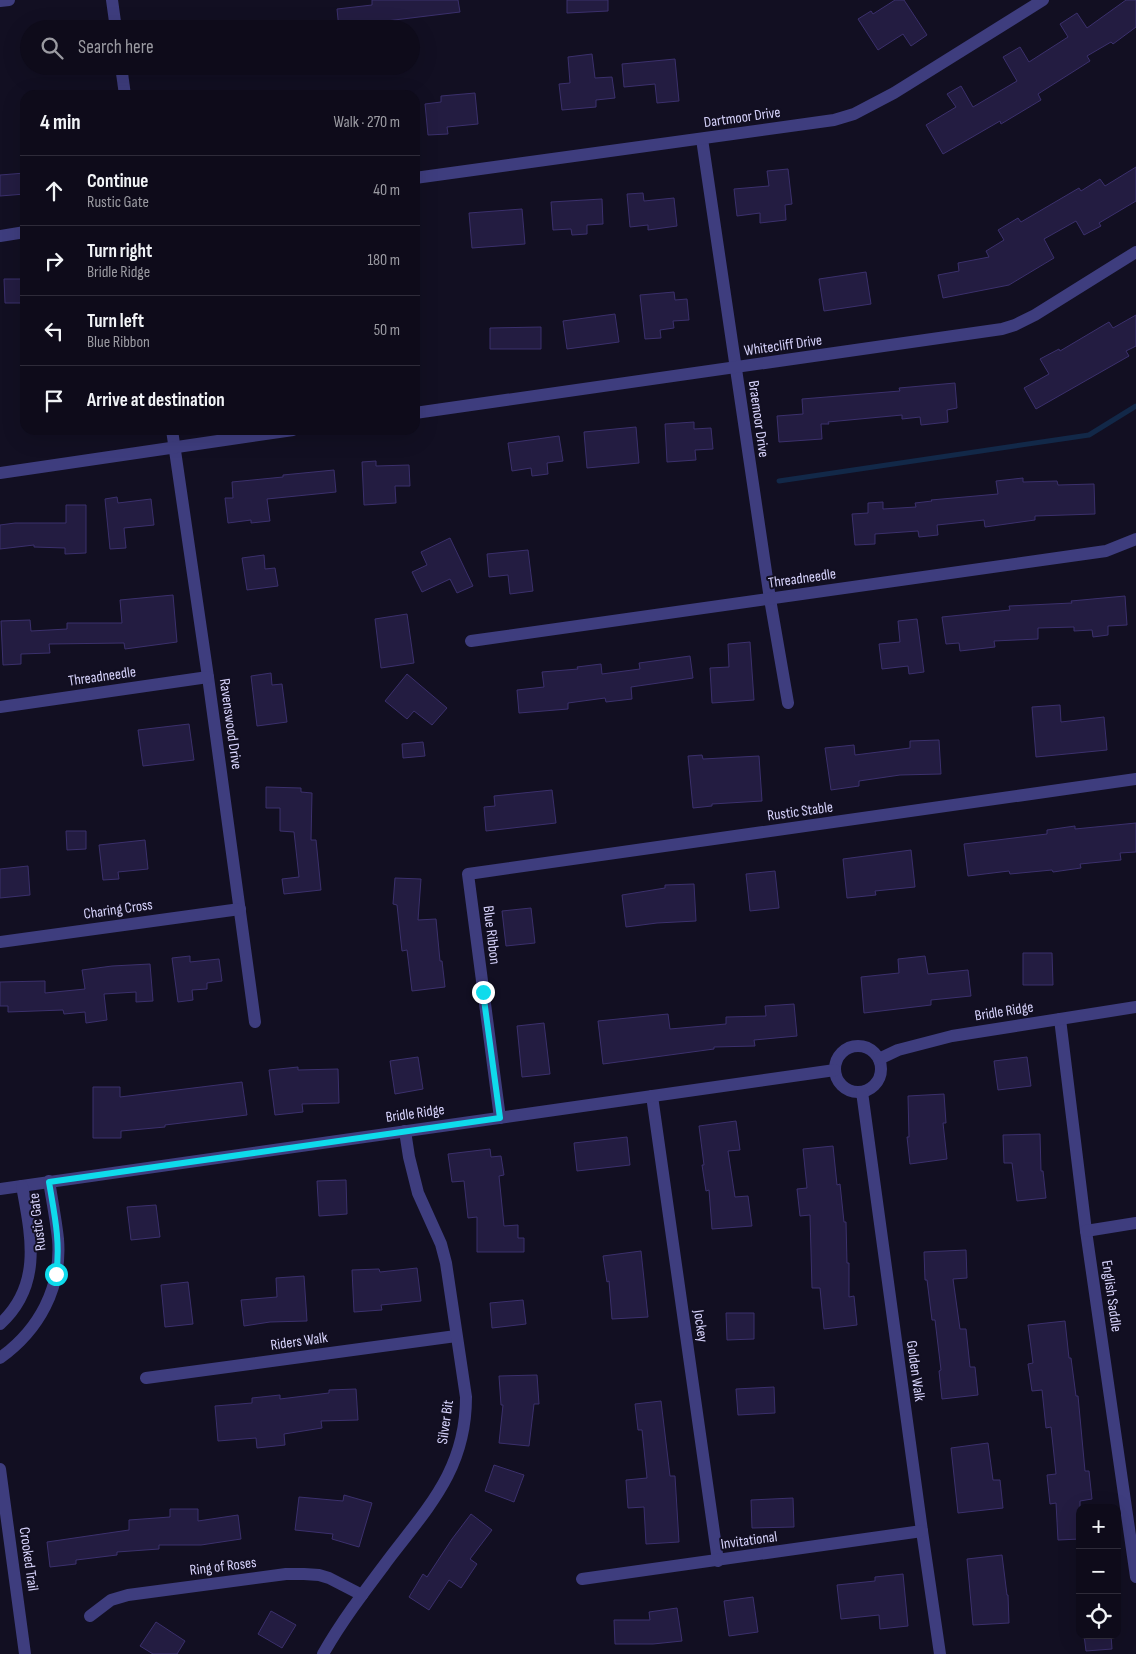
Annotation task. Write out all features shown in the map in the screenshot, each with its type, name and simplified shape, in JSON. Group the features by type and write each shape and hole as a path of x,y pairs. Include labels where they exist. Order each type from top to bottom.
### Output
{"street":[{"path":"0,1 9,0"},
{"path":"112,0 115,20"},
{"name":"Dartmoor Drive","path":"420,177 803,126 834,120 854,114 894,93 1043,0"},
{"path":"122,75 124,90"},
{"name":"Braemoor Drive","path":"702,139 770,599 788,703"},
{"path":"0,236 20,233"},
{"name":"Whitecliff Drive","path":"420,412 1002,329 1035,315 1136,252"},
{"name":"Ravenswood Drive","path":"173,435 255,1022"},
{"path":"0,473 258,435"},
{"name":"Threadneedle","path":"470,641 1106,551 1136,539"},
{"name":"Threadneedle","path":"0,707 208,677"},
{"name":"Rustic Stable","path":"468,874 1136,779"},
{"name":"Blue Ribbon","path":"468,874 500,1118"},
{"name":"Charing Cross","path":"0,942 240,908"},
{"name":"Bridle Ridge","path":"879,1059 898,1050 952,1036 1136,1007"},
{"name":"English Saddle","path":"1060,1019 1086,1231 1136,1577"},
{"path":"852,1046 868,1048 875,1052 879,1059 882,1067 881,1076 870,1089 862,1092 852,1092 843,1087 837,1080 834,1070 839,1055 852,1046"},
{"name":"Bridle Ridge","path":"0,1189 834,1070"},
{"name":"Golden Walk","path":"862,1092 940,1654"},
{"name":"Jockey","path":"652,1096 718,1561"},
{"name":"Silver Bit","path":"323,1654 337,1630 362,1595 438,1496 457,1454 466,1416 466,1397 446,1263 441,1244 418,1193 404,1131"},
{"name":"Rustic Gate","path":"0,1358 14,1347 32,1328 44,1309 53,1286 58,1261 58,1246 49,1182"},
{"name":"Rustic Gate","path":"0,1324 12,1312 18,1302 26,1284 30,1264 31,1241 22,1186"},
{"path":"1086,1231 1136,1223"},
{"name":"Riders Walk","path":"146,1378 456,1336"},
{"name":"Crooked Trail","path":"0,1469 25,1654"},
{"name":"Invitational","path":"582,1580 922,1531"},
{"name":"Ring of Roses","path":"90,1616 111,1600 128,1595 286,1574 319,1575 344,1584 362,1595"}],"building":[{"path":"372,0 458,0 460,12 394,20 338,20 337,9 372,5"},
{"path":"567,0 608,0 608,11 567,13"},
{"path":"895,0 904,0 927,35 911,46 903,34 878,50 858,19 871,11 873,14"},
{"path":"1126,0 1136,0 1136,27 1113,44 1111,42 1087,56 1090,61 1038,94 1041,100 1001,124 1000,121 943,154 926,125 956,107 947,94 961,86 973,107 1017,81 1003,57 1020,47 1029,62 1068,37 1060,24 1077,13 1087,28"},
{"path":"592,54 595,78 612,77 615,98 596,100 596,107 562,110 559,84 570,83 568,57"},
{"path":"675,59 679,101 657,103 655,84 624,87 622,64"},
{"path":"475,93 478,124 447,127 448,134 428,135 425,104 441,102 441,96"},
{"path":"1136,167 1136,201 1099,223 1101,226 1084,235 1076,221 1044,239 1054,258 1009,285 943,298 938,275 959,271 958,263 989,257 986,251 1004,240 998,230 1018,218 1021,222 1079,188 1081,191 1100,179 1105,186"},
{"path":"788,169 792,204 785,205 786,220 760,223 760,213 737,216 734,189 769,186 767,171"},
{"path":"20,173 20,194 0,196 0,175"},
{"path":"643,193 644,201 674,198 677,226 648,230 648,225 630,227 627,194"},
{"path":"602,199 603,224 587,225 587,234 572,235 571,229 553,230 551,202"},
{"path":"522,209 525,244 472,248 469,213"},
{"path":"866,272 871,304 824,311 819,279"},
{"path":"4,279 20,279 20,303 5,303"},
{"path":"674,292 675,300 687,299 689,320 673,321 674,328 660,330 661,338 645,339 640,295"},
{"path":"615,314 619,342 567,349 563,321"},
{"path":"1136,315 1136,346 1126,351 1129,356 1036,409 1024,388 1049,374 1040,359 1059,349 1060,351 1109,322 1113,328"},
{"path":"541,327 541,349 490,349 490,328"},
{"path":"955,383 957,408 947,410 948,422 921,425 920,417 902,419 902,415 828,422 829,424 821,424 822,439 779,442 777,416 803,414 802,399 900,391 899,388"},
{"path":"694,422 694,429 711,428 713,449 695,450 696,460 667,462 665,424"},
{"path":"636,427 639,463 587,468 584,432"},
{"path":"559,436 563,461 547,463 548,474 532,476 531,468 512,471 508,443"},
{"path":"376,461 376,466 409,465 410,486 395,486 396,503 364,505 362,462"},
{"path":"334,470 336,492 267,499 270,521 251,523 251,520 228,523 225,498 233,498 232,482"},
{"path":"1023,478 1023,482 1057,481 1058,485 1094,484 1095,514 1035,516 1035,520 985,527 984,520 937,525 938,535 919,537 918,531 875,534 875,544 855,545 852,514 868,513 868,503 883,502 883,509 916,507 915,503 931,500 998,494 996,481"},
{"path":"117,497 118,503 151,499 154,525 124,528 126,548 110,549 105,499"},
{"path":"66,505 86,505 86,553 65,554 65,548 34,547 34,545 0,549 0,525 15,523 66,523"},
{"path":"450,538 473,586 457,593 450,579 422,592 412,572 427,565 421,552"},
{"path":"528,550 533,591 510,594 508,575 489,577 487,554"},
{"path":"264,555 265,569 275,568 278,586 247,590 242,558"},
{"path":"173,595 177,642 125,649 124,643 49,644 50,653 21,654 21,664 3,665 1,621 30,620 31,631 67,629 67,623 122,623 120,600"},
{"path":"1125,596 1127,625 1108,626 1108,635 1093,637 1092,630 1074,631 1074,627 1038,628 1038,639 994,641 995,647 960,651 959,643 946,644 942,617 1010,610 1009,606 1072,603 1071,601"},
{"path":"407,614 414,663 381,668 375,619"},
{"path":"917,619 924,672 909,674 908,666 882,669 879,644 900,642 898,621"},
{"path":"750,642 754,700 712,703 710,668 729,667 728,644"},
{"path":"690,656 693,678 631,687 632,699 606,702 605,698 568,703 568,709 519,713 517,690 544,687 542,672 578,669 577,667 601,664 602,674 640,669 639,663"},
{"path":"271,673 272,685 282,684 287,722 257,726 251,676"},
{"path":"407,674 447,708 432,725 414,711 407,719 385,701"},
{"path":"1060,705 1061,722 1104,717 1107,750 1036,757 1032,707"},
{"path":"189,724 194,760 143,766 138,730"},
{"path":"939,740 941,774 900,775 859,781 859,786 831,790 825,748 854,745 855,755 910,748 910,741"},
{"path":"423,742 425,756 403,758 402,744"},
{"path":"702,755 703,759 759,756 762,801 712,804 712,806 693,808 688,756"},
{"path":"266,787 301,788 301,792 312,793 311,840 316,840 321,890 284,894 282,879 299,877 294,832 280,831 280,808 266,808"},
{"path":"552,790 556,823 486,831 484,807 495,806 494,796"},
{"path":"1136,823 1136,852 1120,853 1121,860 1080,864 1081,868 1053,872 1052,870 1010,874 1009,871 968,876 964,844 1047,834 1047,830 1075,826 1075,829"},
{"path":"66,831 86,831 86,849 67,850"},
{"path":"145,840 148,869 118,872 119,879 103,880 99,845"},
{"path":"911,850 915,887 875,891 876,895 847,898 843,859"},
{"path":"28,866 30,895 0,898 0,869"},
{"path":"775,871 779,908 750,911 746,874"},
{"path":"395,878 421,879 418,920 436,919 440,961 442,961 445,987 412,991 407,950 402,951 397,905 393,904"},
{"path":"694,884 696,921 626,927 622,895 665,888 665,885"},
{"path":"531,908 535,943 506,946 502,911"},
{"path":"1023,953 1052,953 1053,985 1023,985"},
{"path":"190,956 190,962 219,959 222,981 207,983 207,989 192,990 193,1000 178,1002 172,958"},
{"path":"925,956 928,974 968,970 971,996 931,1000 931,1005 864,1013 861,977 899,973 898,959"},
{"path":"150,964 153,1001 136,1002 136,992 104,994 107,1020 86,1023 85,1012 64,1014 63,1010 8,1012 8,1006 0,1006 0,982 45,981 45,993 85,989 82,970"},
{"path":"794,1004 797,1036 754,1040 755,1046 714,1047 714,1049 603,1064 598,1021 668,1014 670,1029 726,1024 726,1017 766,1016 765,1006"},
{"path":"544,1023 550,1074 522,1077 517,1026"},
{"path":"418,1057 423,1089 395,1094 390,1061"},
{"path":"1027,1057 1031,1086 998,1090 994,1061"},
{"path":"298,1067 298,1070 338,1069 339,1103 302,1104 303,1112 275,1115 269,1070"},
{"path":"242,1082 247,1115 165,1125 165,1127 121,1131 121,1138 93,1138 93,1087 120,1087 120,1097"},
{"path":"944,1094 946,1123 943,1123 947,1159 910,1164 907,1137 909,1137 908,1096"},
{"path":"736,1121 740,1150 728,1151 735,1197 748,1196 752,1226 712,1229 709,1190 706,1191 702,1165 704,1165 699,1126"},
{"path":"1040,1134 1041,1171 1043,1171 1046,1198 1017,1201 1012,1163 1004,1163 1003,1135"},
{"path":"627,1137 630,1165 577,1171 574,1143"},
{"path":"833,1146 837,1185 840,1184 844,1222 846,1222 849,1297 854,1296 857,1325 824,1329 820,1288 812,1288 810,1215 800,1216 797,1189 807,1188 803,1149"},
{"path":"490,1149 491,1157 501,1156 504,1175 499,1176 504,1226 518,1225 518,1238 524,1238 524,1252 477,1252 477,1217 468,1218 464,1181 452,1182 448,1154"},
{"path":"346,1180 347,1214 319,1216 317,1181"},
{"path":"156,1205 160,1237 131,1240 127,1207"},
{"path":"966,1250 967,1278 953,1279 960,1329 966,1329 970,1367 975,1367 978,1395 942,1399 939,1371 941,1370 935,1320 932,1320 927,1280 925,1280 924,1252"},
{"path":"641,1251 648,1317 612,1319 609,1281 607,1282 603,1256"},
{"path":"417,1268 421,1301 381,1305 382,1310 354,1312 352,1270 379,1269 380,1272"},
{"path":"304,1276 307,1321 270,1322 244,1326 241,1300 277,1297 276,1278"},
{"path":"188,1282 193,1324 165,1327 161,1285"},
{"path":"523,1300 526,1324 492,1328 490,1303"},
{"path":"726,1313 754,1313 754,1339 727,1340"},
{"path":"1065,1321 1069,1358 1071,1358 1076,1396 1078,1396 1085,1471 1089,1471 1092,1499 1080,1501 1080,1504 1076,1504 1076,1539 1058,1540 1056,1503 1050,1504 1047,1475 1056,1474 1051,1427 1046,1428 1042,1390 1032,1391 1028,1364 1033,1363 1028,1325"},
{"path":"537,1375 539,1404 534,1404 529,1446 499,1443 503,1405 501,1405 499,1376"},
{"path":"774,1387 775,1413 738,1415 736,1389"},
{"path":"356,1389 358,1420 321,1421 322,1428 284,1434 285,1445 257,1448 256,1438 218,1441 215,1406 252,1403 252,1398 280,1395 280,1399 329,1393 329,1390"},
{"path":"661,1401 670,1476 675,1476 679,1542 646,1544 644,1507 628,1508 626,1480 647,1478 642,1430 638,1430 635,1404"},
{"path":"988,1443 993,1480 1000,1480 1003,1508 958,1513 951,1448"},
{"path":"494,1465 524,1475 514,1502 485,1491"},
{"path":"344,1495 372,1503 359,1547 332,1539 333,1534 295,1530 299,1497 343,1501"},
{"path":"793,1498 794,1527 752,1528 751,1500"},
{"path":"170,1509 198,1509 198,1521 238,1515 241,1539 201,1545 159,1545 159,1549 117,1552 117,1555 76,1560 76,1564 50,1567 47,1542 129,1530 129,1520 170,1517"},
{"path":"471,1514 492,1530 470,1559 477,1564 461,1588 449,1580 429,1610 409,1597 423,1574 427,1577"},
{"path":"1002,1555 1008,1595 1009,1623 973,1625 967,1559"},
{"path":"903,1574 908,1626 880,1629 879,1615 841,1619 837,1585 875,1581 875,1577"},
{"path":"753,1597 758,1632 729,1636 724,1601"},
{"path":"677,1608 682,1641 653,1644 615,1644 614,1620 650,1620 649,1612"},
{"path":"271,1611 296,1625 282,1648 258,1634"},
{"path":"156,1622 185,1641 177,1654 153,1654 140,1646"},
{"path":"1084,1639 1111,1639 1112,1649 1086,1651"}],"waterway":[{"path":"779,481 1089,435 1136,406"}],"route":[{"path":"56,1274 58,1238 49,1182 500,1118 483,992"}]}
